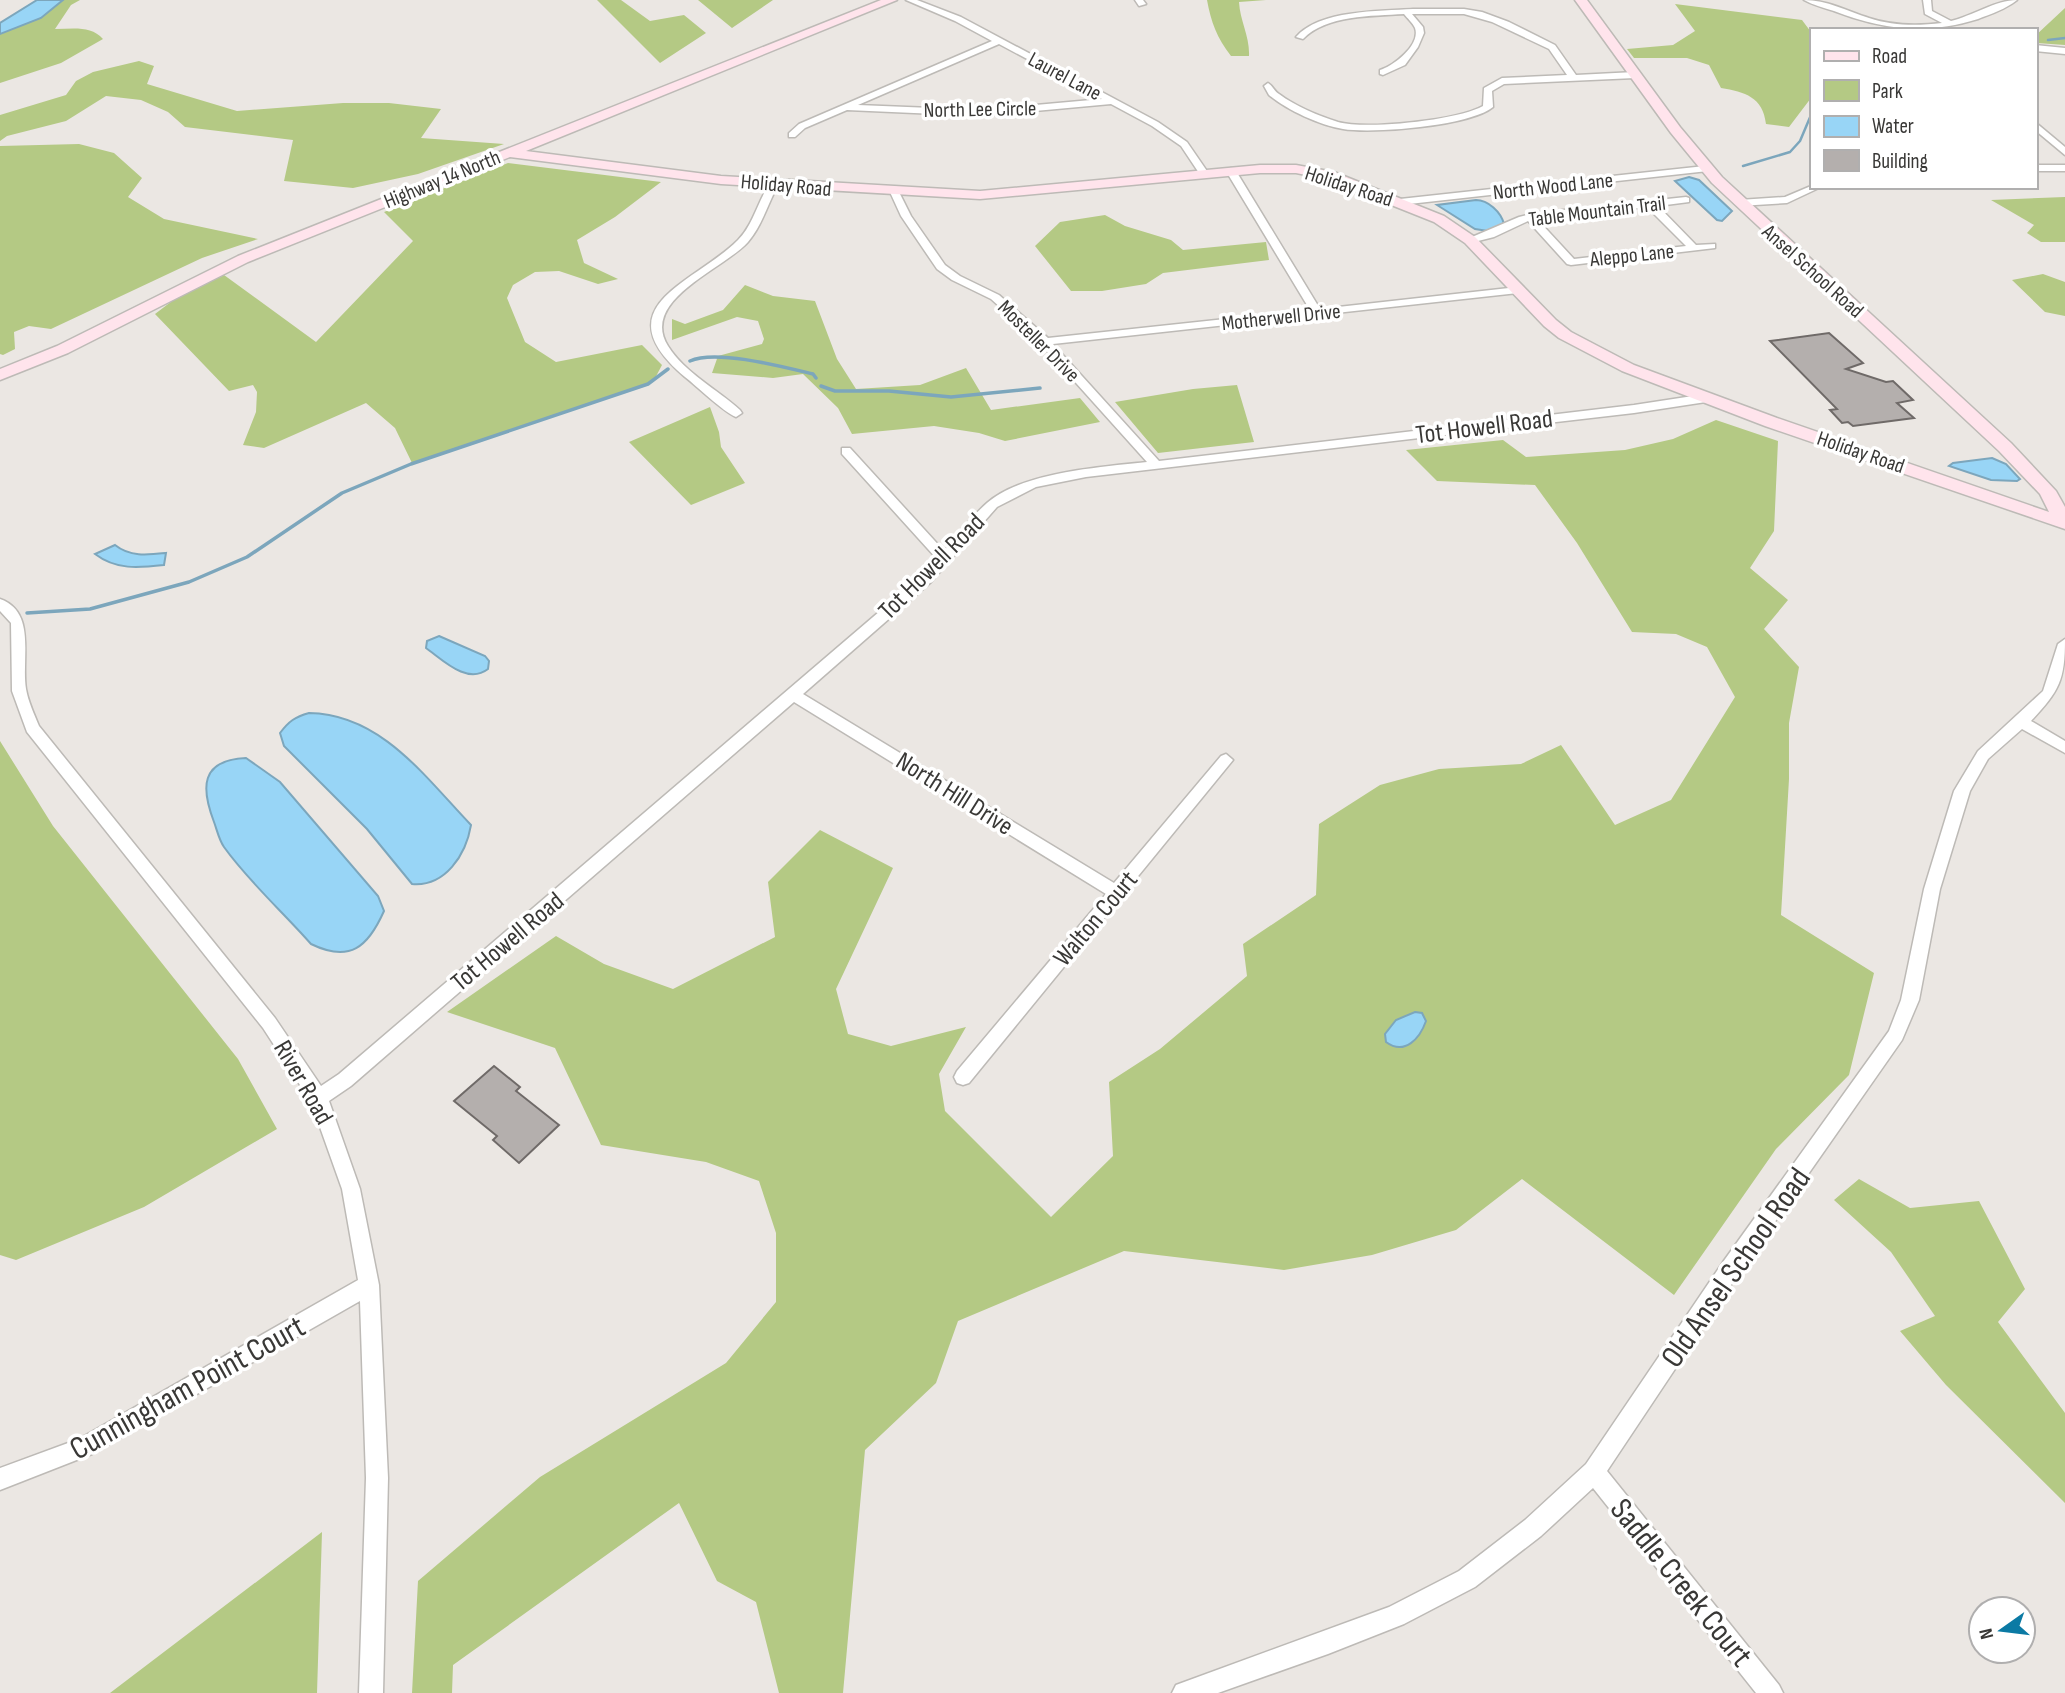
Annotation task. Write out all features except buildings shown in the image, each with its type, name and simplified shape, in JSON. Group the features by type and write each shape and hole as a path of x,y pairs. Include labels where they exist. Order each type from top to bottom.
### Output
{"main road":[{"name":"Highway 14 North","path":"0,374 83,338 215,271 891,0"}],"street":[{"name":"Laurel Lane","path":"911,0 958,19 1176,137 1191,153 1204,174"},
{"name":"Ansel School Road","path":"1581,0 1671,127 1705,169 1739,204 2005,447 2047,491 2065,525"},
{"path":"1808,0 1891,28 1926,28 1984,16 2012,0"},
{"path":"1927,0 1928,12 1957,28"},
{"path":"1300,37 1300,33 1306,29 1328,19 1455,10 1487,17 1551,46 1573,78"},
{"path":"1383,72 1398,68 1404,63 1420,33 1419,27 1407,13"},
{"name":"North Lee Circle","path":"792,135 802,126 999,41"},
{"path":"2037,48 2065,51"},
{"path":"1268,86 1273,95 1326,121 1360,128 1472,116 1486,109 1487,90 1494,83 1635,75"},
{"name":"North Lee Circle","path":"846,107 981,113 1113,101"},
{"path":"2037,127 2065,152"},
{"name":"Holiday Road","path":"511,153 773,185 980,195 1231,171 1279,168 1309,170 1352,183 1439,219 1469,240 1550,323 1579,344 1628,368 2065,525"},
{"path":"2037,169 2065,168"},
{"name":"North Wood Lane","path":"1400,202 1705,169"},
{"path":"1231,171 1317,313"},
{"path":"736,414 666,350 657,337 655,325 664,304 677,291 721,261 744,239 773,185"},
{"path":"1739,204 1787,200 1812,189"},
{"name":"Mosteller Drive","path":"895,192 913,228 941,267 956,278 995,297 1045,342 1156,465"},
{"name":"Table Mountain Trail","path":"1469,240 1490,235 1530,217 1686,200"},
{"path":"1650,204 1694,248"},
{"name":"Aleppo Lane","path":"1530,217 1571,262 1711,246"},
{"name":"Motherwell Drive","path":"1045,342 1518,290"},
{"name":"Tot Howell Road","path":"319,1098 345,1080 793,695 926,579 993,504 1018,489 1058,477 1634,409 1706,398"},
{"path":"846,451 944,559"},
{"name":"River Road","path":"0,604 12,613 18,623 19,691 32,728 269,1023 319,1098 351,1189 369,1285 377,1478 371,1693"},
{"name":"Old Ansel School Road","path":"1184,1693 1381,1622 1467,1578 1533,1528 1594,1472 1730,1269 1896,1035 1910,1000 1932,889 1962,791 1983,755 2049,693 2065,644"},
{"name":"North Hill Drive","path":"793,695 1116,892"},
{"path":"2021,722 2065,748"},
{"name":"Walton Court","path":"963,1077 1226,760"},
{"name":"Cunningham Point Court","path":"0,1479 85,1447 369,1285"},
{"name":"Saddle Creek Court","path":"1594,1472 1771,1693"}],"green space":[{"path":"63,0 80,0 71,5 55,29 87,30 103,39 61,63 0,83 0,34 41,18"},
{"path":"597,0 621,0 650,21 684,15 706,33 660,63"},
{"path":"698,0 773,0 732,28"},
{"path":"1207,0 1266,0 1239,2 1249,56 1231,56 1215,30"},
{"path":"1675,4 1802,20 1810,31 1810,99 1789,127 1766,124 1757,102 1745,94 1721,88 1709,65 1687,58 1634,58 1627,49 1673,45 1695,31"},
{"path":"2065,8 2065,45 2037,43 2037,34"},
{"path":"139,61 154,66 147,84 237,111 343,103 389,103 441,109 421,138 504,144 418,174 353,188 284,181 293,140 185,127 168,112 141,100 106,96 66,121 7,136 0,141 0,115 66,95 76,81 93,72"},
{"path":"79,144 114,153 142,178 128,197 164,219 258,239 202,258 51,329 29,326 14,332 15,349 0,354 0,146"},
{"path":"508,163 661,182 615,217 577,240 584,263 618,279 598,284 559,271 535,272 513,285 507,298 525,342 556,362 642,345 662,365 653,382 412,463 395,428 366,403 264,448 243,445 256,412 257,392 253,385 229,391 155,314 180,295 224,275 316,342 413,241 384,212"},
{"path":"2065,197 2065,242 2041,242 2027,233 2034,225 1991,200"},
{"path":"1105,215 1125,226 1171,240 1183,250 1266,242 1269,260 1163,273 1146,284 1102,291 1071,291 1035,246 1060,222"},
{"path":"2043,274 2065,282 2065,316 2045,312 2012,280"},
{"path":"745,285 773,296 815,301 837,359 856,389 920,385 966,368 991,410 1080,398 1100,422 1005,441 979,433 934,426 852,434 838,408 803,374 773,378 712,373 718,356 762,344 764,339 758,321 737,317 672,340 672,319 685,324 723,310"},
{"path":"1237,385 1254,442 1158,453 1115,402 1193,389"},
{"path":"710,407 721,447 745,483 691,505 629,442"},
{"path":"1716,420 1778,441 1774,531 1750,568 1788,600 1764,629 1799,667 1789,723 1789,779 1781,915 1874,973 1849,1075 1776,1149 1674,1295 1522,1179 1456,1230 1372,1255 1284,1270 1124,1251 958,1321 936,1383 865,1450 843,1693 779,1693 756,1602 717,1581 679,1503 453,1665 452,1693 412,1693 418,1581 540,1477 726,1363 776,1302 776,1233 759,1181 706,1162 601,1145 555,1048 447,1012 556,936 604,964 673,989 775,937 768,882 820,830 893,868 836,989 848,1034 891,1046 966,1027 939,1074 945,1111 1051,1217 1113,1156 1109,1082 1160,1049 1247,976 1243,944 1316,895 1319,824 1380,785 1439,769 1521,764 1561,745 1615,825 1671,800 1735,697 1707,647 1676,634 1632,632 1577,543 1535,485 1437,481 1406,450 1503,440 1526,457 1625,450 1673,439"},
{"path":"0,741 53,826 238,1059 277,1129 144,1207 16,1260 0,1255"},
{"path":"1859,1179 1910,1208 1979,1201 2025,1289 1998,1322 2065,1413 2065,1503 1946,1385 1900,1331 1935,1316 1891,1252 1834,1200"},
{"path":"322,1532 317,1693 110,1693"}],"water":[{"path":"37,0 63,0 41,18 0,34 0,23"},
{"path":"1689,177 1699,180 1732,211 1722,221 1717,220 1675,181"},
{"path":"1476,200 1493,208 1504,224 1488,231 1475,229 1437,205"},
{"path":"1992,458 2006,464 2020,479 1991,480 1949,466 1953,463"},
{"path":"115,545 145,555 166,553 164,565 119,565 95,554"},
{"path":"439,636 485,656 489,661 488,669 480,673 464,673 448,664 426,648 427,641"},
{"path":"309,713 335,716 380,736 419,769 471,825 459,858 444,875 424,884 412,884 367,829 284,746 280,733 286,725"},
{"path":"246,758 280,782 378,896 384,911 371,934 356,948 337,952 311,944 244,872 222,844 207,798 208,778 212,770 220,764"},
{"path":"1415,1012 1422,1013 1426,1021 1416,1039 1399,1047 1386,1042 1385,1034 1396,1020"}],"waterway":[{"path":"2048,40 2065,38"},
{"path":"1743,166 1790,152 1800,141 1810,117"},
{"path":"690,361 716,357 750,360 813,374 816,378"},
{"path":"27,613 90,609 189,582 247,557 342,493 411,464 648,384 668,369"},
{"path":"821,386 835,391 889,391 951,397 1040,388"}]}
